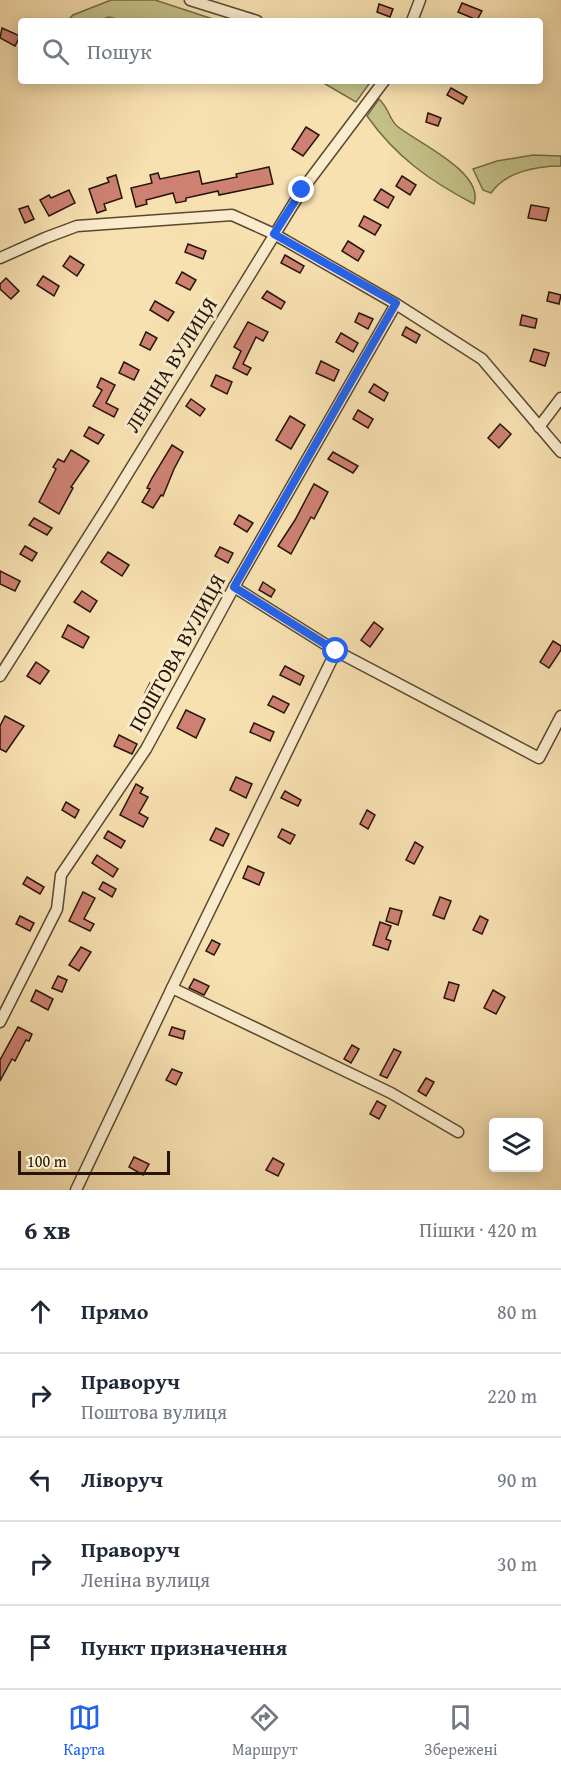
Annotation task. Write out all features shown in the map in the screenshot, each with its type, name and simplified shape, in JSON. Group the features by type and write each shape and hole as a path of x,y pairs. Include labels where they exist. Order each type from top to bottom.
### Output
{"street":[{"path":"190,0 206,2 249,18"},
{"path":"413,18 420,0"},
{"name":"ЛЕНІНА ВУЛИЦЯ","path":"0,676 302,190 382,84"},
{"path":"0,258 77,226 232,215 274,234 396,303 482,359 561,452"},
{"name":"ПОШТОВА ВУЛИЦЯ","path":"0,1022 57,909 61,875 146,749 234,587 396,303"},
{"path":"539,427 561,398"},
{"path":"234,587 336,651 539,758 561,716"},
{"path":"76,1190 336,651"},
{"path":"172,988 390,1094 458,1132"}],"shaded area":[{"path":"111,0 155,0 210,18 70,18"},
{"path":"325,84 369,84 356,102"},
{"path":"379,99 397,126 459,169 475,192 474,204 428,177 402,156 378,131 367,116"},
{"path":"533,155 561,156 561,166 541,167 513,175 504,180 491,193 483,190 473,169 497,161"}],"building":[{"path":"462,3 482,11 478,18 458,12"},
{"path":"379,4 393,9 390,17 377,12"},
{"path":"2,28 18,35 15,46 0,38"},
{"path":"451,88 467,97 463,104 447,95"},
{"path":"428,113 441,118 438,126 426,122"},
{"path":"306,127 319,135 303,156 292,149"},
{"path":"269,167 273,184 219,195 218,191 186,198 186,201 176,203 173,193 146,200 147,204 136,207 131,188 152,183 150,175 158,173 160,179 199,171 202,184 237,177 236,174"},
{"path":"116,175 122,198 104,204 106,210 97,213 89,189 109,182 107,178"},
{"path":"402,176 416,185 410,195 396,186"},
{"path":"381,189 394,197 388,208 374,200"},
{"path":"69,190 75,203 49,216 40,200"},
{"path":"531,205 549,208 546,221 528,218"},
{"path":"28,206 34,219 25,223 19,209"},
{"path":"364,216 381,225 375,235 359,226"},
{"path":"348,241 364,251 358,261 342,251"},
{"path":"188,244 206,251 203,259 185,252"},
{"path":"285,255 304,266 300,273 281,263"},
{"path":"70,256 84,265 77,276 63,266"},
{"path":"182,272 196,280 190,290 176,283"},
{"path":"43,276 59,286 54,296 37,285"},
{"path":"6,278 19,291 11,299 0,289 0,284"},
{"path":"267,291 285,302 281,309 262,298"},
{"path":"549,292 561,295 559,304 547,301"},
{"path":"155,301 174,312 168,321 150,310"},
{"path":"359,313 373,319 368,329 355,322"},
{"path":"522,315 537,319 535,328 520,325"},
{"path":"248,322 268,332 263,341 256,337 243,364 251,368 247,375 233,368 241,351 234,347"},
{"path":"406,327 420,335 416,343 402,335"},
{"path":"146,332 157,338 150,350 140,345"},
{"path":"341,333 358,343 353,352 336,342"},
{"path":"534,349 549,353 545,366 530,361"},
{"path":"321,361 339,370 334,381 316,373"},
{"path":"124,362 139,370 134,380 119,373"},
{"path":"216,375 232,382 227,394 211,386"},
{"path":"101,378 115,385 106,403 118,409 114,417 93,406 102,390 97,387"},
{"path":"374,384 388,393 384,401 369,392"},
{"path":"191,399 205,409 200,416 186,406"},
{"path":"358,410 373,419 368,428 353,419"},
{"path":"290,416 305,425 291,449 276,440"},
{"path":"500,424 511,434 499,448 488,438"},
{"path":"89,427 104,435 98,444 84,436"},
{"path":"172,445 183,452 163,496 161,495 153,508 142,502 150,489 147,488 152,478"},
{"path":"71,450 89,461 71,487 73,488 59,514 39,502 56,469 53,467 58,459 64,462"},
{"path":"333,452 358,466 353,473 328,459"},
{"path":"314,484 328,492 314,519 311,517 291,554 278,546"},
{"path":"239,515 253,523 247,532 234,524"},
{"path":"34,518 52,528 47,535 29,525"},
{"path":"25,546 37,553 32,561 20,554"},
{"path":"220,547 233,553 228,563 215,556"},
{"path":"108,552 129,565 122,576 101,562"},
{"path":"0,571 20,581 15,591 0,584"},
{"path":"263,582 275,590 271,597 259,590"},
{"path":"82,591 97,601 90,612 74,602"},
{"path":"374,622 383,629 370,647 361,640"},
{"path":"68,625 89,637 83,648 62,637"},
{"path":"553,641 561,646 561,650 549,668 540,662"},
{"path":"36,662 49,671 40,684 27,676"},
{"path":"285,666 304,676 300,685 280,675"},
{"path":"150,683 164,690 159,700 145,693"},
{"path":"273,696 289,704 284,713 268,705"},
{"path":"186,710 205,719 196,738 177,728"},
{"path":"5,716 24,726 6,752 0,749 0,726"},
{"path":"254,723 274,732 270,741 250,732"},
{"path":"119,735 137,744 132,754 114,746"},
{"path":"236,777 252,784 246,798 230,790"},
{"path":"136,784 143,788 140,793 148,797 139,813 148,818 143,827 120,815"},
{"path":"285,791 301,800 298,806 281,798"},
{"path":"66,802 79,810 75,818 62,810"},
{"path":"367,810 375,815 368,829 360,824"},
{"path":"216,828 229,834 223,846 210,840"},
{"path":"282,829 295,835 290,844 278,837"},
{"path":"108,831 125,841 121,848 104,838"},
{"path":"415,842 423,847 414,864 406,860"},
{"path":"97,855 118,869 113,877 92,863"},
{"path":"248,866 264,873 259,885 243,878"},
{"path":"27,877 44,887 40,894 23,884"},
{"path":"103,882 116,889 112,897 99,889"},
{"path":"83,892 95,898 84,919 94,924 90,931 69,921"},
{"path":"440,897 451,901 444,919 433,915"},
{"path":"390,908 402,911 398,925 386,921"},
{"path":"20,916 34,923 30,931 16,924"},
{"path":"480,916 488,920 482,934 473,930"},
{"path":"380,922 391,926 386,939 391,941 388,950 373,945"},
{"path":"212,940 220,944 214,955 206,951"},
{"path":"81,947 91,952 79,971 69,965"},
{"path":"58,976 67,980 62,992 52,988"},
{"path":"194,979 209,986 204,995 189,988"},
{"path":"449,982 459,985 454,1001 444,998"},
{"path":"36,990 53,999 48,1010 31,1001"},
{"path":"493,990 505,997 496,1014 484,1008"},
{"path":"18,1027 32,1034 29,1041 26,1040 15,1061 12,1059 0,1081 0,1060"},
{"path":"172,1027 185,1031 183,1039 169,1035"},
{"path":"352,1045 359,1049 351,1063 344,1059"},
{"path":"394,1049 401,1052 387,1078 380,1075"},
{"path":"172,1069 182,1073 176,1085 166,1080"},
{"path":"426,1078 434,1082 426,1096 418,1091"},
{"path":"377,1101 386,1106 379,1119 370,1114"},
{"path":"134,1157 149,1164 143,1175 129,1167"},
{"path":"273,1158 284,1164 278,1176 266,1170"}],"route":[{"path":"302,190 274,234 396,303 234,587 336,651"}]}
